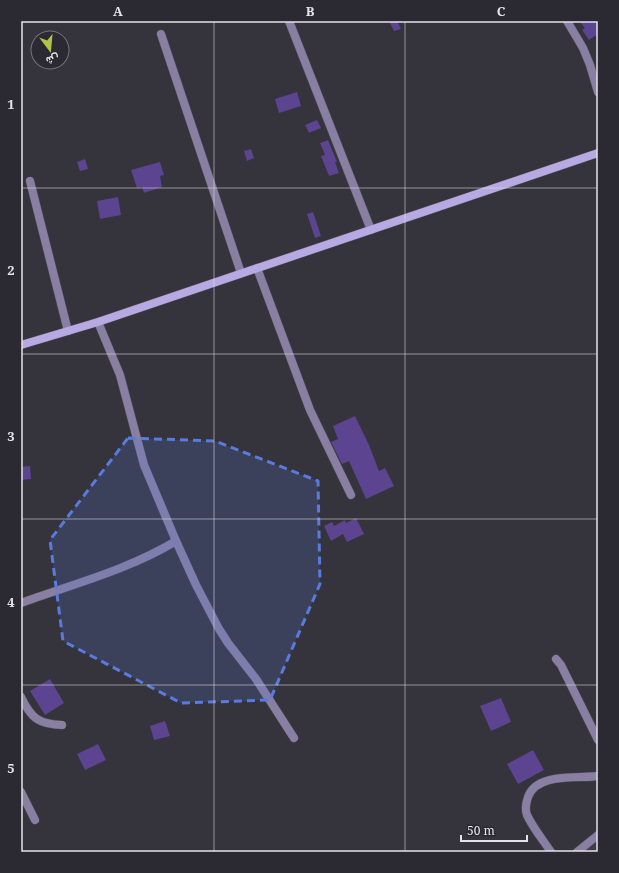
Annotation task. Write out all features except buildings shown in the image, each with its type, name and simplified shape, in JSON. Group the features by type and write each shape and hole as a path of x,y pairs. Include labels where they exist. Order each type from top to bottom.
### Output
{"street":[{"path":"289,21 371,230"},
{"path":"567,21 583,48 598,92"},
{"path":"161,34 241,273"},
{"path":"21,345 98,322 598,153"},
{"path":"30,181 68,331"},
{"path":"257,268 310,410 352,495"},
{"path":"98,322 120,375 144,465 196,585 219,629 256,679 294,738"},
{"path":"21,603 113,571 155,553 176,541"},
{"path":"556,659 598,740"},
{"path":"21,697 27,711 36,719 48,724 62,725"},
{"path":"551,852 527,814 527,802 530,794 538,786 555,778 598,776"},
{"path":"21,792 35,820"},
{"path":"577,852 598,835"}],"highlighted area":[{"path":"128,438 215,441 318,481 320,584 270,700 181,703 63,641 50,540"}],"shaded area":[{"path":"598,837 598,852 581,852"}]}
